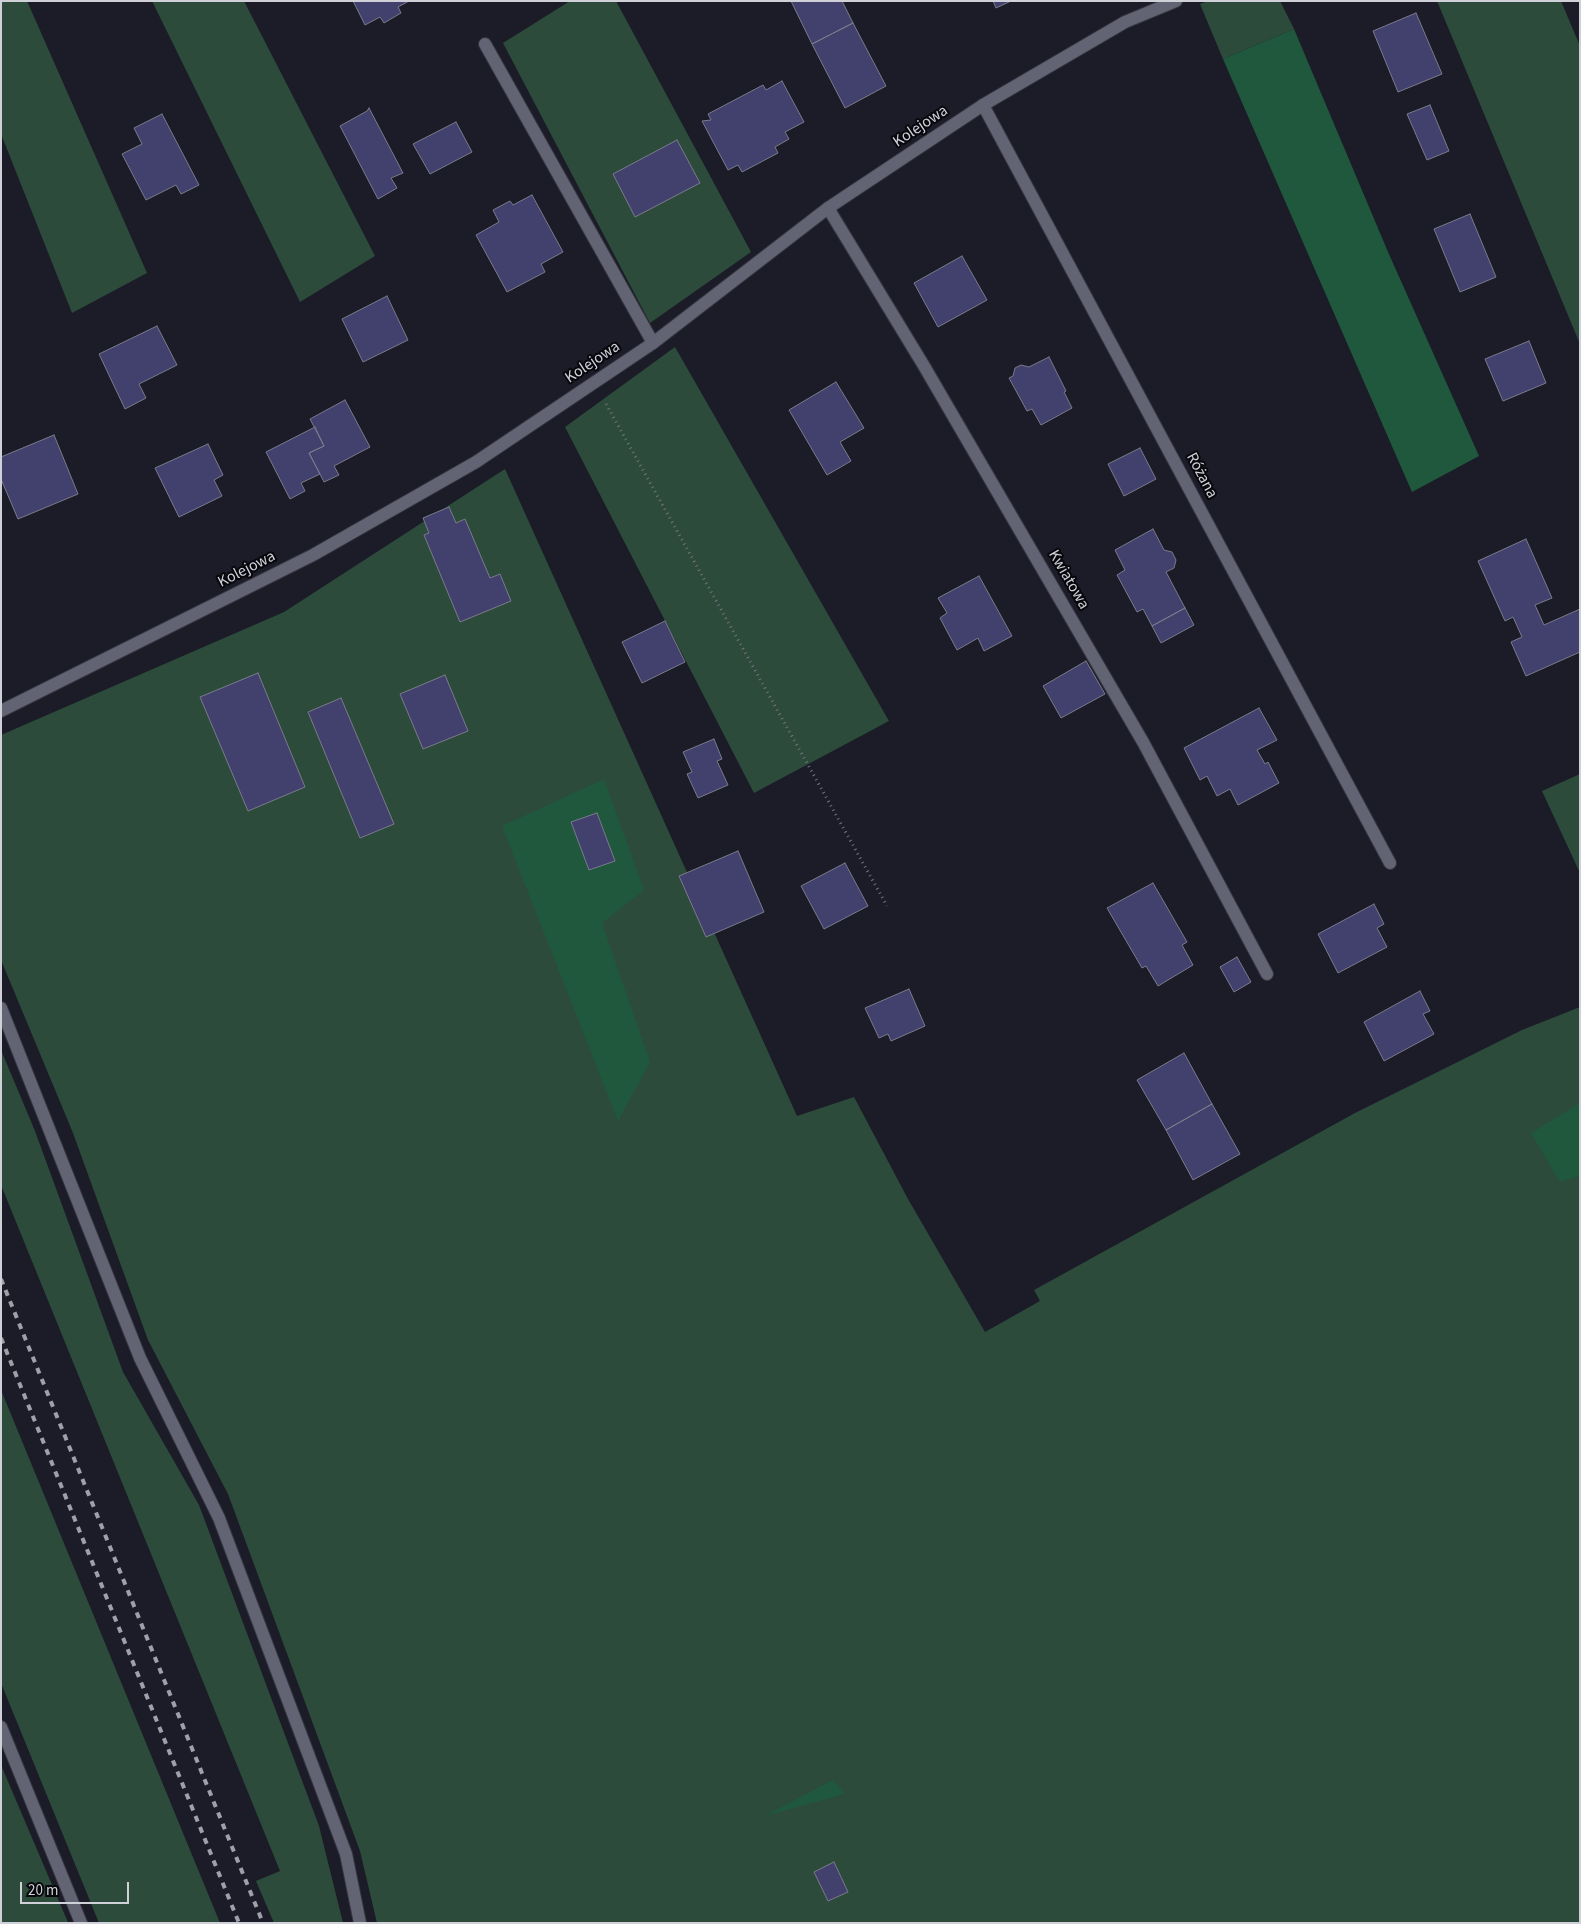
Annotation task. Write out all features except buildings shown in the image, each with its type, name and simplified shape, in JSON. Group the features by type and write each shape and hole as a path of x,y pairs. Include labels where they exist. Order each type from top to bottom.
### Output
{"street":[{"name":"Kolejowa","path":"1,711 313,555 476,462 653,342 828,208 984,105 1125,22 1176,1"},
{"path":"486,44 653,342"},
{"name":"Różana","path":"984,105 1390,863"},
{"name":"Kwiatowa","path":"828,208 924,366 1143,742 1267,974"},
{"path":"1,1008 140,1358 219,1518 346,1854 360,1923"},
{"path":"1,1727 81,1923"}],"path":[{"path":"594,382 887,906"}],"green space":[{"path":"1,1 27,1 147,273 72,313 1,134"},
{"path":"152,1 244,1 375,256 300,302"},
{"path":"570,1 616,1 751,252 650,323 503,43"},
{"path":"1208,1 1280,1 1294,29 1223,59 1200,4"},
{"path":"1437,1 1561,1 1580,46 1580,344"},
{"path":"1294,29 1388,252 1479,456 1412,492 1223,59"},
{"path":"675,347 889,721 754,793 565,427"},
{"path":"505,469 797,1116 854,1097 908,1199 985,1332 1040,1301 1034,1290 1355,1113 1522,1030 1580,1007 1580,1923 377,1923 360,1851 228,1494 148,1340 73,1133 1,960 1,735 284,612"},
{"path":"1580,774 1580,873 1542,791"},
{"path":"604,779 644,890 602,923 650,1062 618,1121 502,826"},
{"path":"1,1050 35,1131 123,1372 199,1505 319,1826 343,1923 274,1923 256,1881 280,1871 1,1185"},
{"path":"1580,1103 1580,1176 1560,1182 1531,1133"},
{"path":"1,1390 220,1923 99,1923 1,1683"},
{"path":"1,1765 67,1920 68,1923 1,1923"},
{"path":"833,1780 845,1794 765,1816 802,1796"}],"railway":[{"path":"1,1279 263,1923"},
{"path":"1,1338 239,1923"}]}
